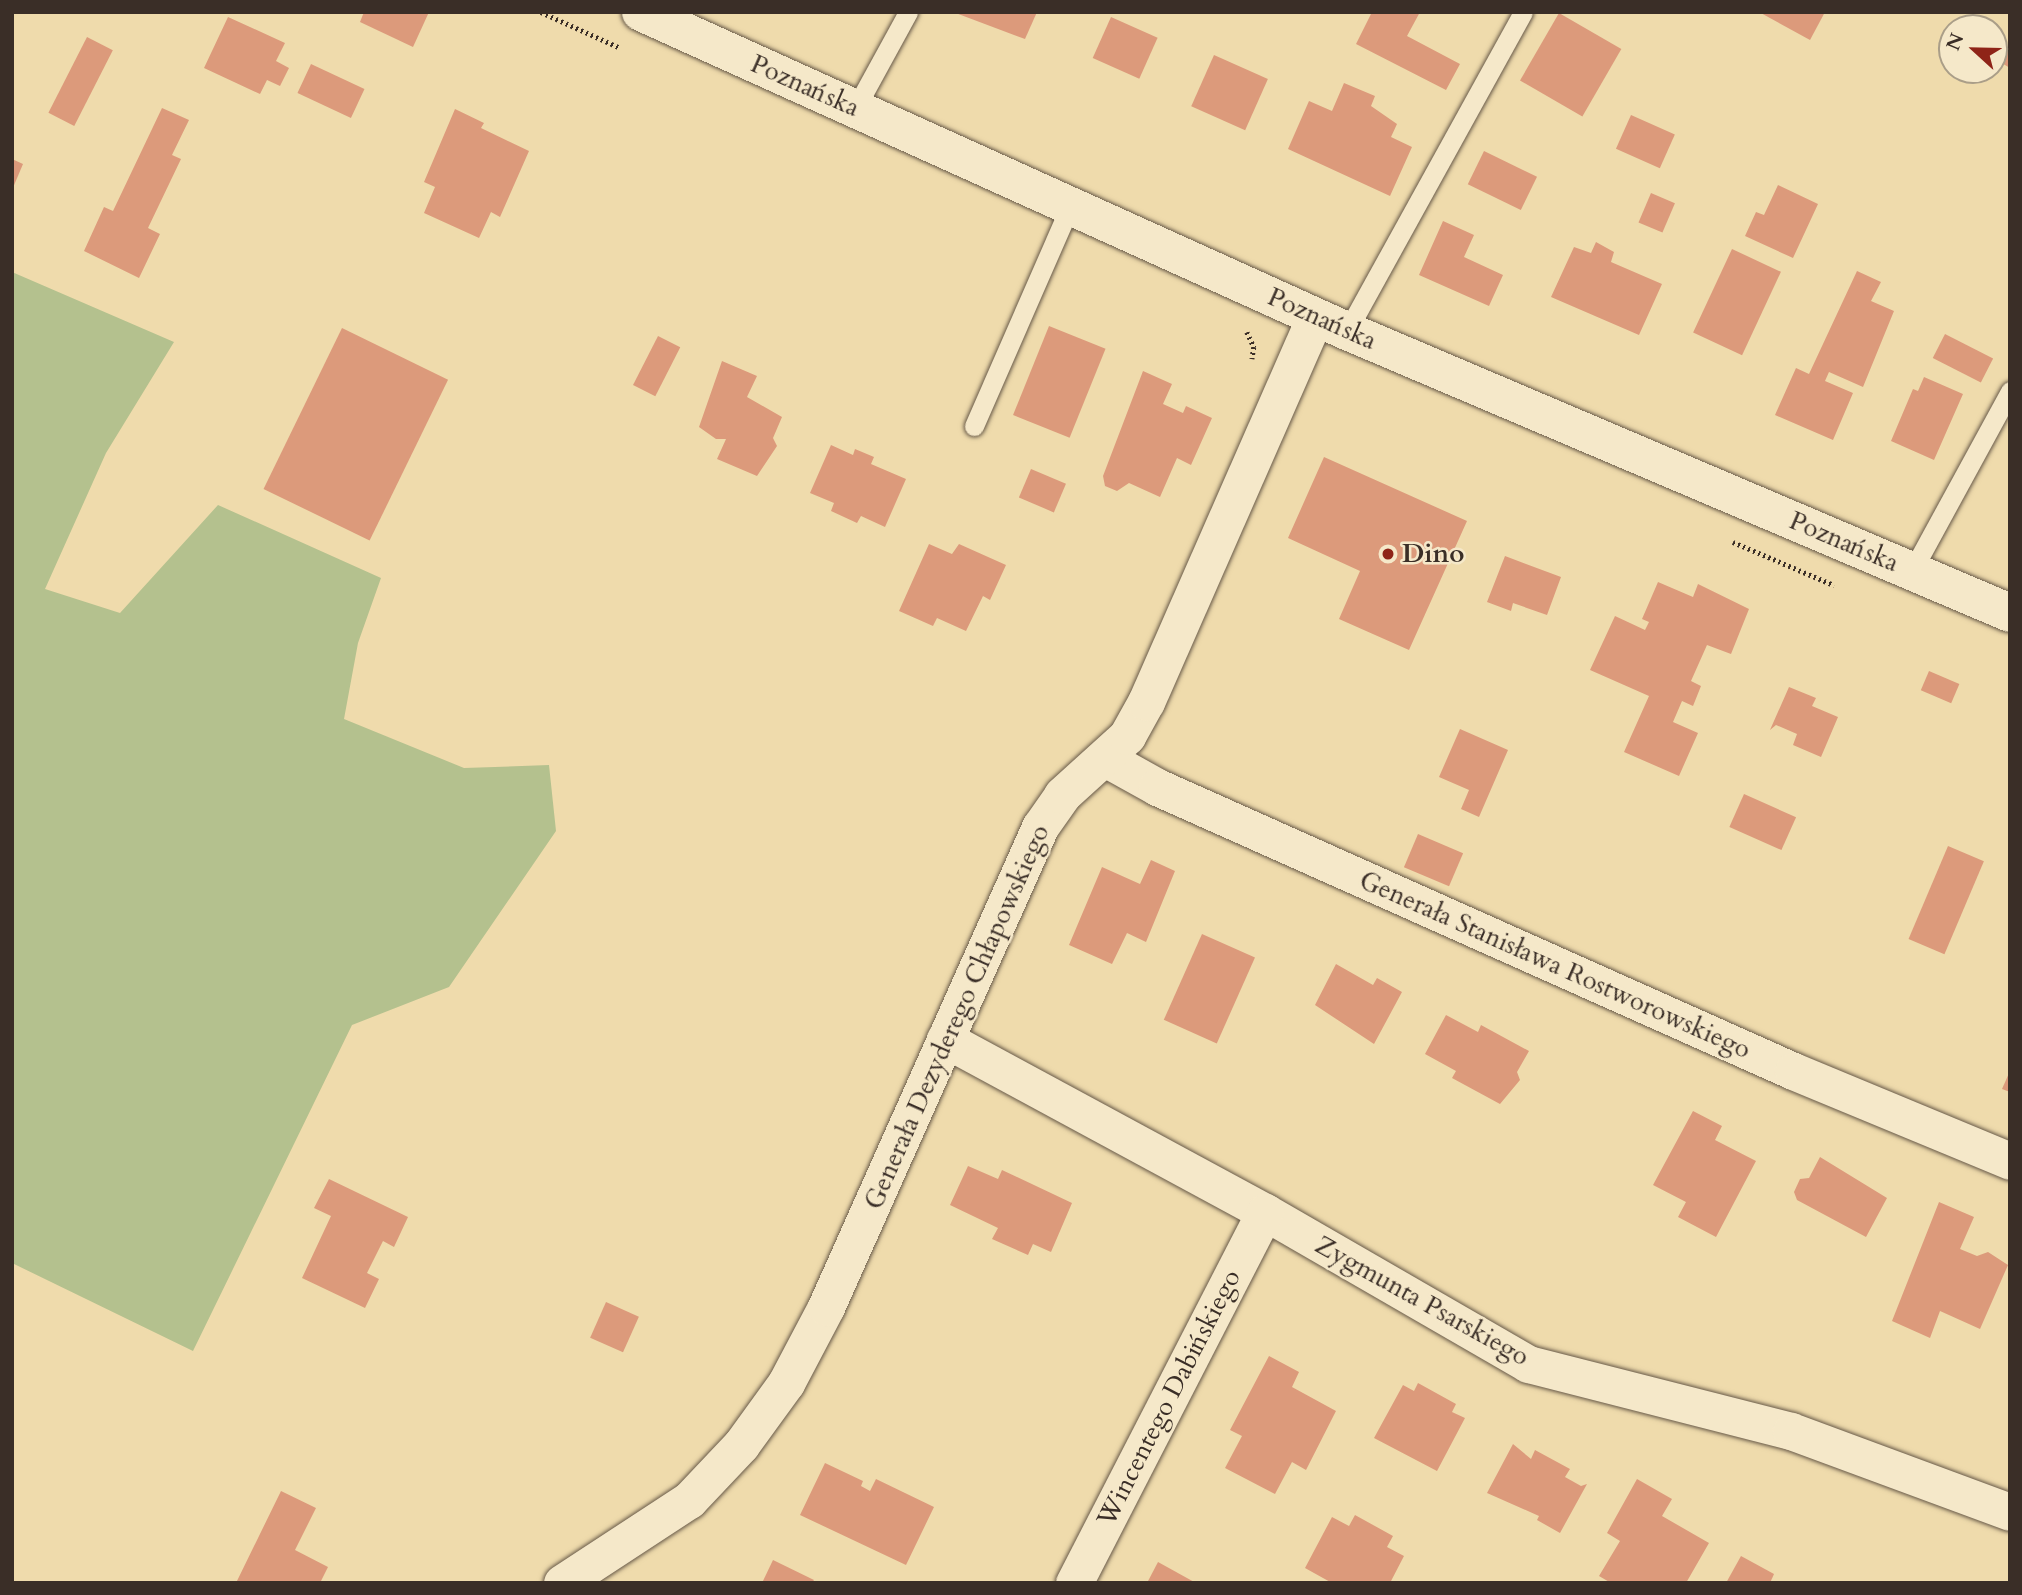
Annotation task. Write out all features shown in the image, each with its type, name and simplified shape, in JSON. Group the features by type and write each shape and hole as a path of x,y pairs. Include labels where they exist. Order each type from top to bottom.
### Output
{"street":[{"name":"Poznańska","path":"641,12 1331,324 2010,613"},
{"name":"Generała Dezyderego Chłapowskiego","path":"562,1583 689,1500 741,1445 786,1383 826,1307 1040,827 1062,795 1127,736 1331,324"},
{"name":"Generała Stanisława Rostworowskiego","path":"1105,758 1146,782 1742,1048 2010,1161"},
{"name":"Zygmunta Psarskiego","path":"945,1039 1265,1212 1528,1364 1791,1431 2010,1512"},
{"name":"Wincentego Dabińskiego","path":"1074,1583 1265,1212"}],"lane":[{"path":"855,109 908,12"},
{"path":"1331,324 1523,12"},
{"path":"974,426 1070,206"},
{"path":"1912,571 2010,391"}],"green space":[{"path":"12,272 174,342 106,453 45,589 120,613 218,505 381,578 358,643 344,719 464,768 549,765 556,831 449,987 352,1025 193,1351 12,1263"}],"building":[{"path":"364,12 429,12 413,47 360,22"},
{"path":"953,12 1037,12 1025,39"},
{"path":"1372,12 1420,12 1407,36 1460,64 1446,90 1356,44"},
{"path":"1759,12 1825,12 1810,40"},
{"path":"1559,13 1621,49 1582,117 1520,81"},
{"path":"228,17 285,43 276,61 289,68 280,86 267,80 260,94 204,68"},
{"path":"1111,17 1158,38 1139,79 1093,58"},
{"path":"87,37 113,50 74,126 48,113"},
{"path":"2010,44 2010,68 2008,67"},
{"path":"1214,55 1268,79 1245,130 1191,106"},
{"path":"311,64 364,89 351,118 297,93"},
{"path":"1344,83 1375,96 1371,106 1397,124 1391,137 1412,147 1390,196 1288,149 1309,101 1332,111"},
{"path":"162,108 189,120 172,155 181,159 148,228 160,234 139,278 84,251 104,207 113,211"},
{"path":"455,109 484,123 481,128 529,151 500,217 491,212 479,238 424,213 435,187 424,182"},
{"path":"1631,115 1675,135 1660,168 1616,149"},
{"path":"1484,151 1537,177 1521,210 1468,184"},
{"path":"12,159 23,164 12,190"},
{"path":"1778,185 1818,204 1793,258 1745,236 1756,212 1764,215"},
{"path":"1651,193 1675,203 1662,233 1638,222"},
{"path":"1443,221 1474,235 1464,257 1503,275 1489,306 1419,275"},
{"path":"1596,242 1614,252 1611,262 1662,284 1639,335 1551,297 1574,247 1591,253"},
{"path":"1732,249 1781,272 1742,355 1693,332"},
{"path":"1857,271 1881,282 1871,301 1894,311 1863,387 1829,372 1825,381 1853,393 1833,440 1775,415 1796,368 1809,374"},
{"path":"1049,326 1106,349 1070,438 1013,415"},
{"path":"342,328 448,380 370,541 264,489"},
{"path":"1945,334 1993,359 1981,383 1933,358"},
{"path":"658,336 680,347 655,396 633,385"},
{"path":"722,361 757,376 747,397 782,417 773,438 777,446 757,476 717,459 726,439 716,439 699,427"},
{"path":"1143,371 1172,384 1163,404 1183,413 1186,406 1212,418 1191,465 1177,458 1160,497 1129,483 1117,491 1105,486 1103,476"},
{"path":"1924,377 1963,394 1934,460 1891,441 1913,389 1918,391"},
{"path":"831,445 853,455 855,449 874,457 871,464 906,479 885,527 861,516 857,523 831,511 834,503 810,493"},
{"name":"Dino","path":"1324,457 1467,521 1409,650 1339,619 1360,571 1288,538"},
{"path":"1031,469 1066,484 1054,512 1019,498"},
{"path":"929,544 952,554 959,544 1006,565 990,600 983,596 966,631 937,618 933,626 899,611"},
{"path":"1505,556 1561,577 1547,615 1513,603 1511,611 1487,602"},
{"path":"1658,582 1693,597 1698,584 1749,609 1731,654 1707,645 1691,681 1701,686 1693,706 1682,701 1673,722 1698,733 1679,776 1624,752 1649,696 1590,670 1615,616 1645,630 1649,622 1642,619"},
{"path":"1929,671 1959,684 1951,703 1921,690"},
{"path":"1789,687 1816,698 1812,706 1838,717 1821,757 1793,745 1797,734 1776,725 1770,730"},
{"path":"1460,729 1508,750 1479,817 1461,809 1469,790 1439,777"},
{"path":"1744,794 1796,817 1781,850 1729,827"},
{"path":"1418,834 1463,853 1449,886 1404,867"},
{"path":"1948,846 1984,861 1944,954 1909,939"},
{"path":"1151,860 1175,871 1146,942 1127,933 1112,964 1069,945 1102,867 1140,884"},
{"path":"1202,934 1255,958 1217,1043 1164,1020"},
{"path":"1336,964 1373,985 1377,978 1402,992 1374,1044 1315,1005"},
{"path":"1446,1015 1478,1032 1481,1025 1529,1051 1517,1072 1520,1080 1500,1104 1452,1078 1456,1071 1425,1054"},
{"path":"2010,1071 2010,1092 2002,1089"},
{"path":"1693,1111 1722,1126 1715,1140 1756,1161 1716,1237 1678,1217 1686,1202 1653,1185"},
{"path":"1820,1157 1887,1198 1866,1237 1797,1200 1794,1192 1800,1179 1809,1178"},
{"path":"968,1166 998,1179 1002,1170 1072,1203 1051,1252 1033,1244 1028,1255 992,1239 998,1228 950,1205"},
{"path":"329,1179 408,1217 394,1247 383,1241 367,1273 379,1279 365,1308 302,1278 331,1216 314,1208"},
{"path":"1939,1202 1974,1217 1960,1249 1977,1256 1988,1252 2008,1265 1980,1329 1940,1311 1930,1338 1892,1321"},
{"path":"606,1302 639,1317 623,1352 590,1338"},
{"path":"1269,1356 1299,1372 1292,1387 1336,1411 1306,1470 1292,1462 1275,1494 1225,1468 1242,1436 1230,1430"},
{"path":"1418,1383 1456,1404 1452,1412 1465,1418 1437,1471 1374,1438 1403,1385 1414,1391"},
{"path":"1513,1444 1531,1459 1535,1450 1570,1469 1565,1477 1581,1486 1587,1484 1560,1533 1537,1520 1539,1516 1487,1493"},
{"path":"825,1463 863,1481 861,1486 870,1491 876,1479 934,1507 906,1565 800,1515"},
{"path":"1637,1479 1672,1499 1662,1516 1709,1543 1686,1583 1611,1583 1599,1576 1620,1541 1607,1533"},
{"path":"281,1491 316,1508 295,1550 328,1567 320,1583 236,1583"},
{"path":"1355,1515 1393,1536 1387,1547 1404,1556 1390,1583 1332,1583 1305,1568 1332,1517 1349,1526"},
{"path":"1741,1556 1774,1574 1770,1583 1726,1583"},
{"path":"773,1560 814,1580 812,1583 762,1583"},
{"path":"1158,1562 1196,1583 1147,1583"}],"place":[{"name":"Dino","path":"1388,554"}]}
